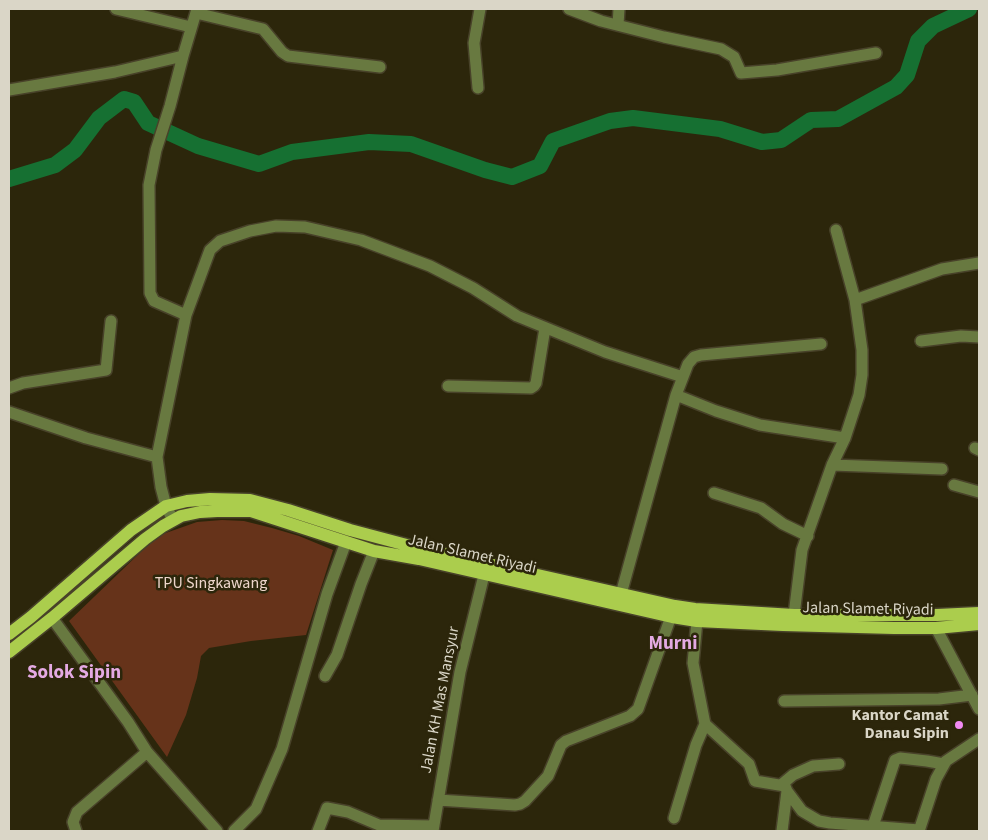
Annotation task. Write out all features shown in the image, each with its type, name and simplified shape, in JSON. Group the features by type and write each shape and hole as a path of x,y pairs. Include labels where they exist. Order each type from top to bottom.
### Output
{"main road":[{"name":"Jalan Slamet Riyadi","path":"9,634 131,530 166,506 202,500 250,500 418,548 622,594 697,621 839,621 979,613"},
{"name":"Jalan Slamet Riyadi","path":"10,650 52,618 145,539 181,516 200,512 251,511 374,551 420,559 484,575 673,612 695,609 794,615 839,621 936,628 979,624"}],"street":[{"path":"116,9 191,27"},
{"path":"478,88 474,43 480,9"},
{"path":"569,9 618,25 721,49 734,57 741,73 777,70 876,53"},
{"path":"618,25 619,9"},
{"path":"186,315 154,301 150,293 149,185 156,150 196,11 263,30 282,52 288,56 380,67"},
{"path":"9,90 115,72 183,56"},
{"path":"173,520 166,506 161,487 157,457 186,315 213,246 220,241 250,231 276,226 305,227 361,240 430,266 473,288 517,316 545,328 605,352 683,377"},
{"path":"794,615 802,550 832,465 845,438 859,395 863,363 855,300 836,230"},
{"path":"855,300 942,269 979,263"},
{"path":"9,388 23,383 106,370 111,321"},
{"path":"448,386 531,388 536,383 545,328"},
{"path":"921,341 961,336 979,337"},
{"path":"622,594 676,395 688,364 694,357 701,354 821,344"},
{"path":"676,395 716,411 760,425 845,438"},
{"path":"9,412 86,438 157,457"},
{"path":"832,465 942,469"},
{"path":"954,485 979,492"},
{"path":"714,493 761,508 783,524 808,536"},
{"path":"234,831 256,809 282,749 327,594 346,542"},
{"path":"325,676 337,655 360,584 374,551"},
{"name":"Jalan KH Mas Mansyur","path":"434,829 460,672 484,575"},
{"path":"438,800 515,805 525,801 548,776 561,745 566,741 630,716 638,709 673,612"},
{"path":"52,618 128,722 147,752 217,831"},
{"path":"674,818 696,745 705,724 693,663 697,621"},
{"path":"936,628 979,708"},
{"path":"784,701 939,699 972,695"},
{"path":"705,724 749,764 755,781 784,788 802,811 819,821 830,824 919,831 936,779 944,764 949,758 979,739"},
{"path":"76,831 73,822 78,812 147,752"},
{"path":"873,826 895,760 900,758 944,764"},
{"path":"782,831 784,788 793,775 813,766 839,764"},
{"path":"318,831 327,808 348,812 379,825 434,829"}],"green space":[{"name":"TPU Singkawang","path":"244,521 272,528 299,536 333,550 306,635 209,648 201,656 197,678 186,715 167,757 69,621 147,546 163,534 197,522"}],"waterway":[{"path":"9,179 55,165 75,150 99,118 124,99 134,102 148,123 198,146 259,164 292,152 369,142 411,144 485,170 512,177 540,166 553,141 610,121 633,118 720,129 762,142 781,140 811,120 838,119 896,87 907,75 918,41 933,26 969,9"}],"place":[{"name":"Kantor Camat Danau Sipin","path":"959,725"}],"district":[{"name":"Murni","path":"673,645"},
{"name":"Solok Sipin","path":"74,674"}]}
